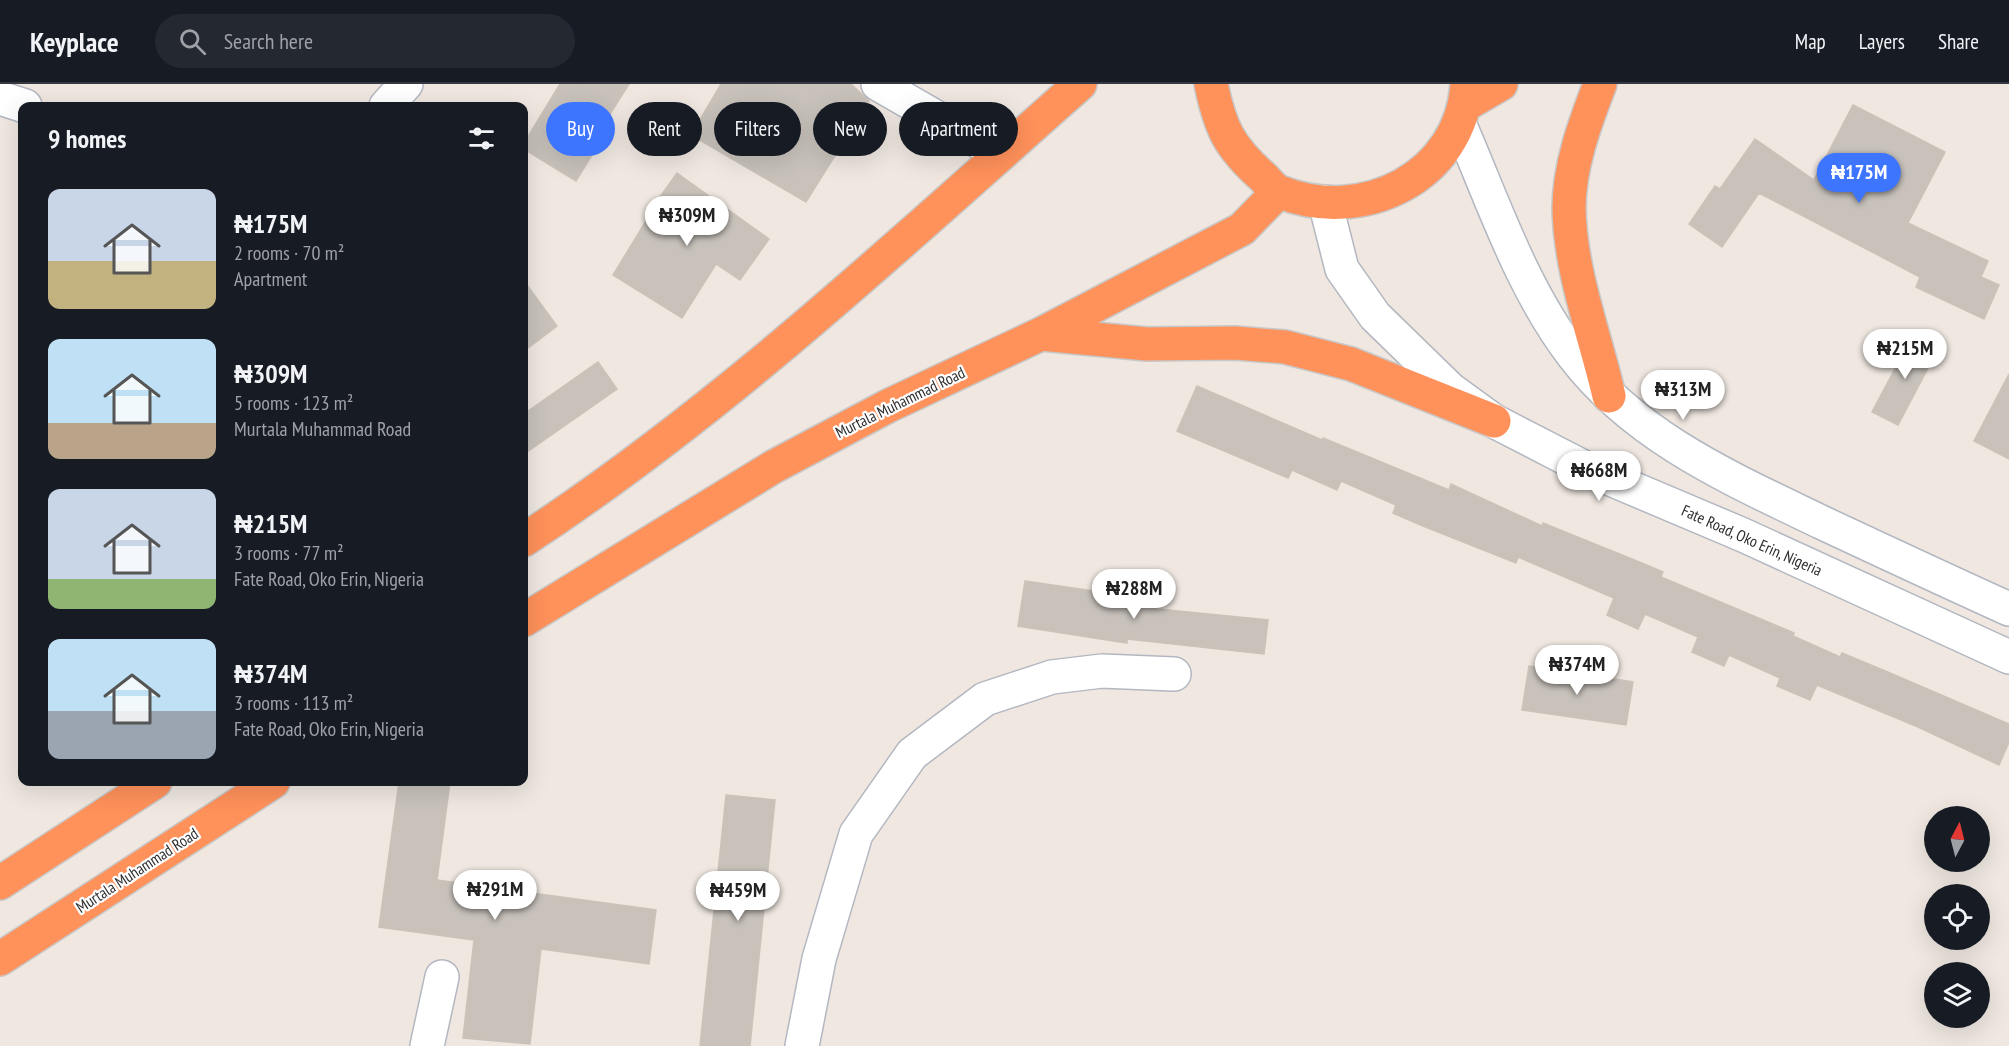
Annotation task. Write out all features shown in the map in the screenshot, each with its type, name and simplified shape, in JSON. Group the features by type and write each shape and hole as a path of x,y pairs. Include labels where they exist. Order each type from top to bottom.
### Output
{"highway":[{"path":"1018,138 1080,84"},
{"path":"1210,84 1218,120 1239,156 1278,192 1325,202 1367,200 1406,185 1438,159 1464,104 1501,84"},
{"path":"1600,84 1577,150 1569,208 1579,278 1609,396"},
{"path":"528,537 664,441 809,324 998,156"},
{"name":"Murtala Muhammad Road","path":"528,618 773,467 888,406 1041,334 1242,229 1278,192"},
{"path":"1041,334 1147,344 1235,343 1285,347 1351,364 1494,421"},
{"path":"0,883 149,786"},
{"name":"Murtala Muhammad Road","path":"0,959 267,786"}],"street":[{"path":"390,102 406,84"},
{"path":"879,84 910,102"},
{"path":"0,98 18,104"},
{"path":"1464,104 1519,263 1542,310 1574,356 1609,396 1649,430 1711,467 2009,609"},
{"name":"Fate Road, Oko Erin, Nigeria","path":"1325,202 1342,270 1375,316 1450,389 1494,421 1587,469 1743,535 2009,657"},
{"path":"802,1046 819,958 856,834 912,754 985,699 1052,677 1102,671 1174,674"},
{"path":"426,1046 442,977"}],"building":[{"path":"560,84 629,84 615,106 615,102 549,102"},
{"path":"721,84 851,84 869,101 813,102 813,156 835,156 806,202 727,156 801,156 801,102 714,102 714,148 702,141 702,116"},
{"path":"1853,105 1945,152 1908,223 1988,261 1981,277 1999,285 1984,319 1916,287 1920,277 1759,193 1722,247 1689,224 1715,186 1720,189 1755,139 1814,180"},
{"path":"546,107 546,156 591,156 576,181 528,151 528,136"},
{"path":"677,173 769,239 740,280 716,264 682,318 613,275 649,216 647,215"},
{"path":"528,286 557,326 528,348"},
{"path":"1913,335 1938,349 1898,425 1872,412"},
{"path":"598,362 617,389 528,451 528,411"},
{"path":"2009,374 2009,459 1974,441"},
{"path":"1197,386 1322,440 1323,438 1449,490 1451,484 1542,526 1543,523 1632,559 1663,572 1661,577 1794,633 1793,636 1840,657 1842,653 2009,724 2009,742 1999,765 1918,727 1817,685 1810,700 1777,686 1780,678 1729,655 1724,666 1692,652 1698,637 1645,614 1638,629 1607,615 1614,598 1518,557 1516,563 1423,526 1393,513 1396,505 1341,481 1337,490 1292,470 1288,478 1177,431"},
{"path":"1025,581 1134,597 1133,603 1158,609 1268,620 1264,654 1127,639 1127,643 1018,626"},
{"path":"1529,666 1633,682 1626,725 1522,710"},
{"path":"398,786 449,786 437,880 656,910 649,964 541,949 530,1044 463,1038 474,940 379,927"},
{"path":"726,795 775,800 750,1046 700,1046"}]}
